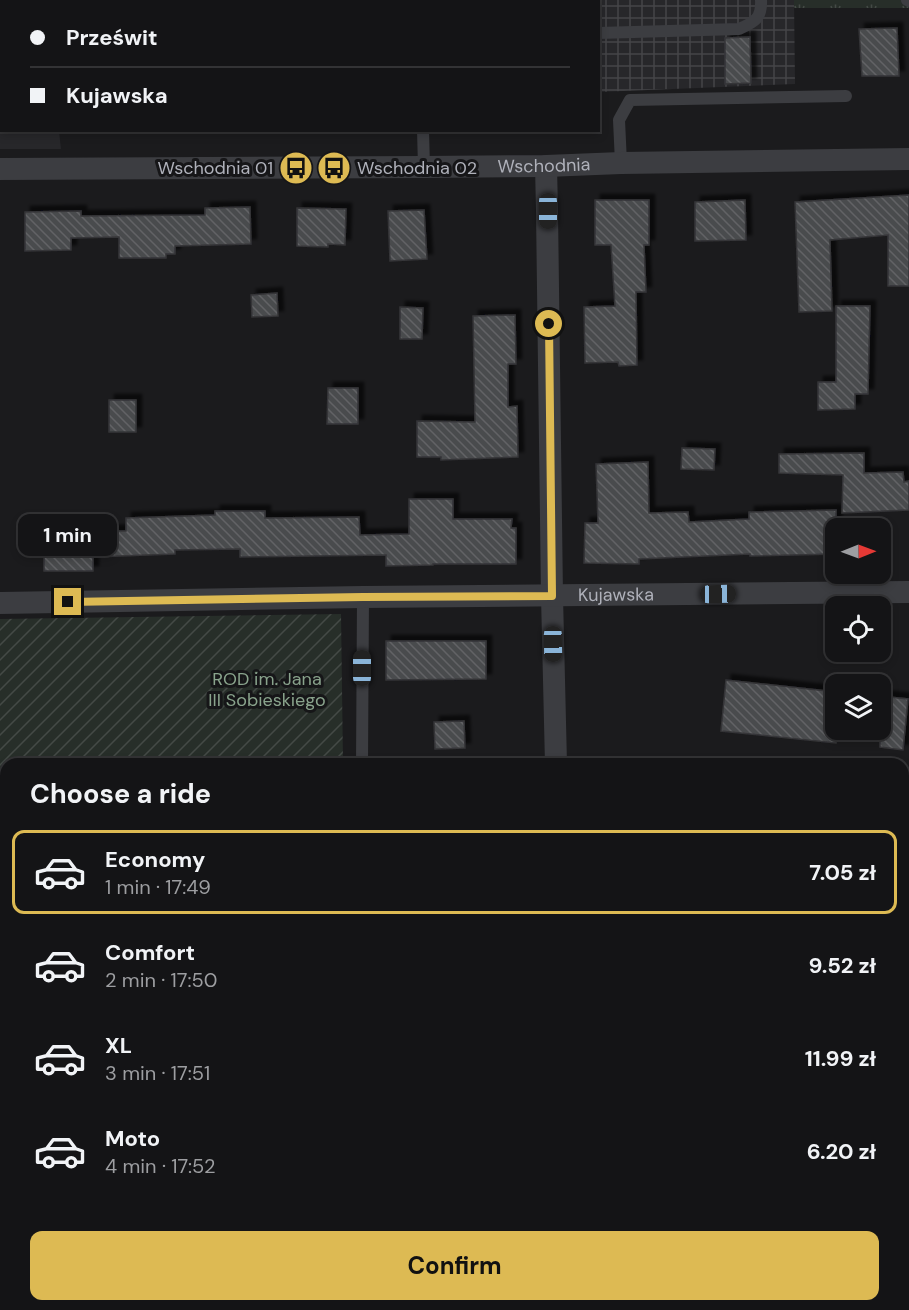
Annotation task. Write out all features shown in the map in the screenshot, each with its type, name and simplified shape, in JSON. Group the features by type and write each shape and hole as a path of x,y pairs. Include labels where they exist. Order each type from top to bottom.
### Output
{"street":[{"name":"Wschodnia","path":"0,169 546,166 909,159"},
{"path":"546,166 556,758"},
{"name":"Kujawska","path":"0,603 909,592"}],"lane":[{"path":"600,33 740,29 754,22 762,9 761,0"},
{"path":"621,163 619,120 630,100 846,96"},
{"path":"423,132 424,167"},
{"path":"362,758 363,597"}],"shaded area":[{"path":"600,0 794,0 795,84 600,92"},
{"path":"0,132 59,132 61,149 0,149"}],"green space":[{"path":"794,0 909,0 909,8 794,8"},
{"name":"ROD im. Jana III Sobieskiego","path":"341,614 343,758 0,758 0,619"}],"building":[{"path":"897,28 899,76 862,76 859,29"},
{"path":"750,37 751,83 725,84 725,38"},
{"path":"909,195 909,286 888,286 888,235 830,240 832,311 799,312 795,202"},
{"path":"595,200 649,200 649,245 644,245 646,292 636,292 637,365 619,366 618,362 585,363 584,307 615,306 611,245 595,245"},
{"path":"745,200 746,240 695,241 695,202"},
{"path":"250,207 251,244 175,246 175,254 166,254 166,258 119,258 119,237 71,238 71,250 25,251 25,212 81,211 81,216 205,215 205,208"},
{"path":"297,208 346,209 345,245 297,246"},
{"path":"424,210 427,259 390,261 388,211"},
{"path":"277,293 278,316 252,317 251,295"},
{"path":"836,306 870,306 868,394 855,394 855,409 818,410 818,382 836,382"},
{"path":"400,307 423,308 422,339 400,339"},
{"path":"515,315 516,364 508,364 508,407 517,406 518,457 441,460 441,457 417,457 417,421 475,422 473,316"},
{"path":"328,388 358,388 358,424 327,424"},
{"path":"109,400 136,400 136,432 109,432"},
{"path":"682,448 715,449 714,470 681,469"},
{"path":"864,453 864,473 903,472 904,482 909,481 909,510 842,513 843,475 779,473 779,454"},
{"path":"648,462 649,513 688,512 689,522 749,519 749,512 836,510 836,518 825,518 825,554 750,556 750,554 639,559 639,564 584,563 585,523 598,523 596,464"},
{"path":"409,499 453,499 453,519 512,519 511,528 516,528 516,564 386,566 386,555 240,557 240,549 175,550 175,554 93,557 93,571 44,571 46,530 126,531 126,518 215,515 215,511 265,511 265,518 359,517 360,535 409,534"},
{"path":"386,641 486,641 486,679 386,680"},
{"path":"726,680 825,691 825,740 836,740 836,743 721,731"},
{"path":"891,697 908,699 903,750 880,747 880,740 891,740"},
{"path":"464,721 465,748 435,749 434,722"}],"place":[{"name":"Wschodnia 01","path":"296,168"},
{"name":"Wschodnia 02","path":"334,168"}],"route":[{"path":"68,602 552,596 549,324"}]}
